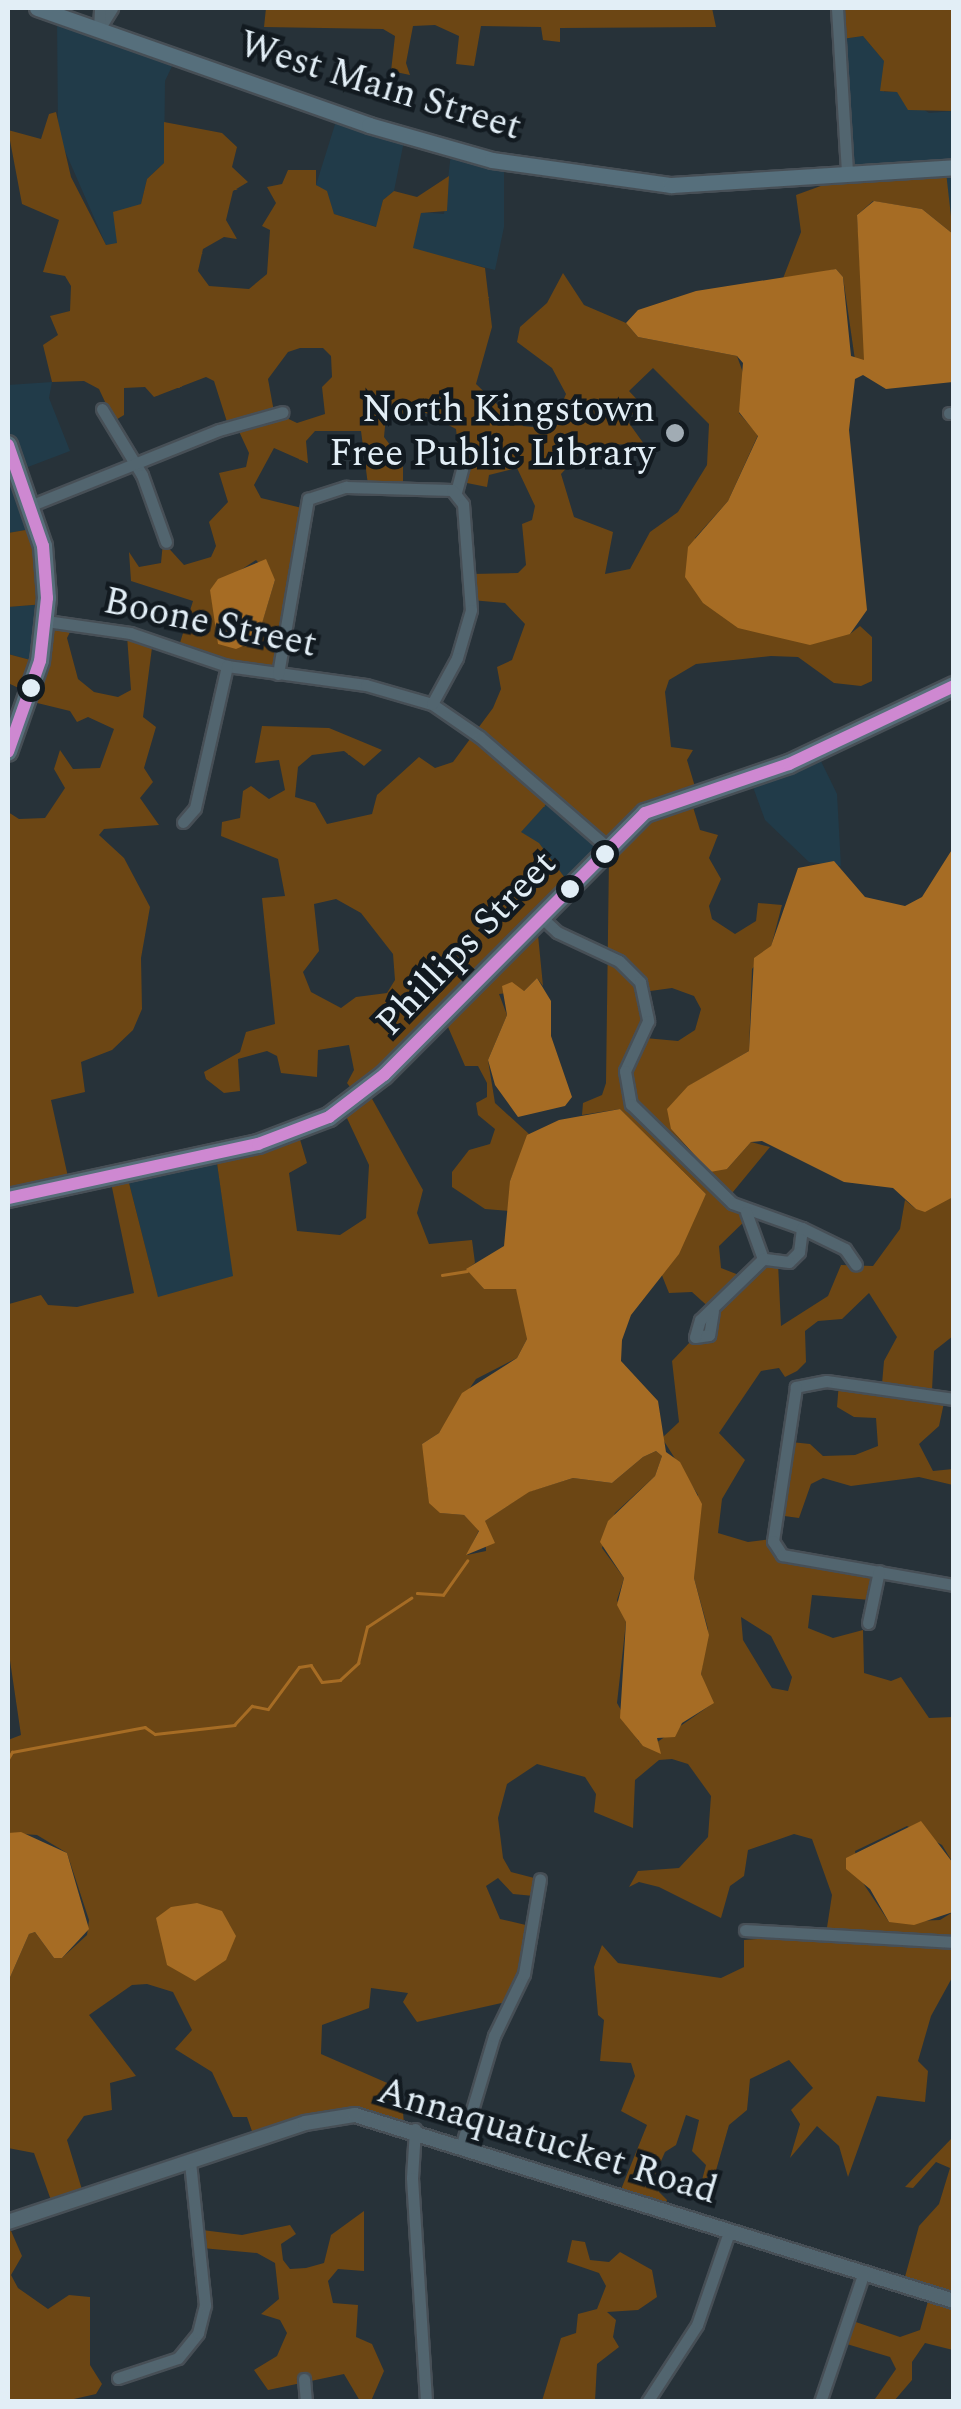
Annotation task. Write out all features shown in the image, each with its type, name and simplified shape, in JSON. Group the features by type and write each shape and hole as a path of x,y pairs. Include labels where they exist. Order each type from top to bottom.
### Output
{"main road":[{"name":"West Main Street","path":"37,8 369,125 492,160 672,185 954,166"},
{"path":"8,445 32,506 42,546 46,620 40,661 8,752"},
{"name":"Phillips Street","path":"8,1198 258,1144 329,1116 384,1075 607,846 664,802 789,764 954,686"}],"street":[{"path":"99,29 100,8"},
{"path":"99,29 112,8"},
{"path":"837,8 847,173"},
{"path":"102,409 135,466 166,542"},
{"path":"32,506 283,412"},
{"path":"432,704 457,658 470,610 471,560 456,492 462,466"},
{"path":"278,674 308,499 346,487 456,492"},
{"name":"Boone Street","path":"46,620 147,638 227,666 366,685 432,704 480,737 607,846"},
{"path":"183,822 200,790 227,666"},
{"path":"540,917 557,932 619,961 640,982 648,1021 624,1070 624,1092 746,1212 763,1258"},
{"path":"746,1212 802,1228 845,1249 856,1265"},
{"path":"763,1258 789,1262 805,1241 802,1228"},
{"path":"712,1311 763,1258"},
{"path":"954,1399 826,1381 794,1391 773,1540 782,1555 954,1585"},
{"path":"868,1624 879,1572"},
{"path":"462,2144 494,2036 524,1974 540,1879"},
{"path":"745,1930 954,1942"},
{"name":"Annaquatucket Road","path":"8,2222 336,2116 416,2128 954,2302"},
{"path":"416,2128 412,2178 426,2402"},
{"path":"118,2378 178,2358 198,2333 204,2286 190,2162"},
{"path":"647,2402 697,2324 729,2232"},
{"path":"820,2402 863,2275"},
{"path":"304,2379 306,2402"}],"shaded area":[{"path":"266,8 712,8 716,27 560,28 560,42 543,40 541,27 481,26 474,66 456,64 459,36 435,25 413,26 406,63 410,75 391,71 395,36 383,29 264,27"},
{"path":"837,8 953,8 953,111 908,110 897,92 880,91 884,61 863,36 842,39"},
{"path":"57,16 175,60 165,81 164,163 147,179 141,204 120,213 117,244 106,245 58,135"},
{"path":"863,36 884,61 884,92 897,92 929,113 953,111 953,232 951,220 848,176 842,39"},
{"path":"56,112 71,177 106,245 117,243 113,212 141,204 147,179 164,163 164,122 222,133 237,147 232,167 248,182 233,191 226,220 237,239 224,237 203,249 198,271 209,286 249,289 267,274 270,230 262,226 276,203 267,187 282,184 288,170 316,170 316,185 327,191 334,214 376,227 383,200 394,191 417,197 449,176 447,211 421,213 413,248 485,268 492,327 476,384 502,409 517,412 523,426 551,429 566,394 552,368 517,342 520,327 547,303 563,273 584,305 626,323 638,337 737,356 746,381 739,413 758,435 728,501 695,538 722,616 770,634 850,634 860,626 872,637 872,681 861,686 834,683 798,657 771,656 696,664 669,680 665,692 671,747 693,750 687,760 696,790 689,794 700,830 718,835 709,858 721,879 709,906 712,919 735,934 756,921 758,903 782,905 771,947 752,969 749,1051 689,1086 671,1129 702,1165 727,1169 751,1142 770,1147 728,1198 749,1217 719,1246 721,1268 749,1279 764,1260 778,1263 781,1326 828,1296 841,1265 873,1266 900,1229 905,1200 916,1209 953,1197 953,1336 934,1351 932,1390 945,1398 939,1426 919,1444 933,1471 953,1469 953,1485 919,1477 851,1486 823,1478 811,1484 799,1518 777,1515 791,1442 810,1444 823,1456 855,1455 878,1446 876,1418 854,1417 837,1407 839,1382 882,1384 884,1361 897,1337 869,1293 842,1319 818,1321 805,1331 806,1362 797,1371 785,1377 779,1368 761,1371 719,1433 745,1460 722,1499 718,1533 748,1542 771,1539 783,1555 875,1570 870,1600 812,1595 808,1628 833,1638 863,1630 864,1673 891,1681 901,1677 929,1718 953,1717 953,1863 942,1845 907,1826 855,1851 859,1877 889,1922 940,1920 953,1912 953,1976 931,2016 918,2061 928,2071 925,2102 877,2096 848,2177 839,2146 817,2126 790,2158 800,2124 791,2110 813,2088 789,2060 750,2079 747,2110 729,2125 715,2174 702,2180 706,2165 692,2151 699,2120 686,2115 676,2145 665,2152 651,2184 667,2200 664,2210 620,2192 647,2125 621,2111 635,2076 631,2063 600,2061 604,2020 598,2015 594,1967 602,1945 618,1963 721,1978 744,1967 744,1940 826,1934 832,1895 812,1839 794,1834 748,1850 744,1876 730,1886 721,1918 659,1887 639,1882 629,1887 638,1871 679,1868 708,1837 711,1796 688,1764 672,1759 659,1760 635,1780 633,1828 594,1812 596,1794 585,1777 537,1764 507,1784 498,1818 503,1858 511,1872 538,1879 534,1896 513,1894 498,1878 486,1886 500,1919 530,1926 530,1952 506,2002 417,2022 403,2002 408,1993 371,1988 369,2008 322,2025 321,2054 401,2089 404,2124 356,2114 254,2137 247,2117 233,2117 212,2072 175,2049 192,2030 173,1992 147,1984 132,1985 89,2015 136,2076 110,2083 112,2110 84,2116 67,2140 83,2193 52,2203 34,2153 8,2148 8,1982 29,1934 35,1932 54,1958 62,1958 87,1935 89,1920 67,1853 37,1835 8,1833 8,1740 21,1735 8,1647 8,1299 9,1304 41,1295 48,1305 77,1307 134,1293 110,1178 127,1175 158,1297 233,1276 216,1156 299,1136 307,1163 289,1173 297,1231 340,1235 366,1218 369,1165 345,1114 362,1103 347,1083 354,1070 349,1045 318,1050 317,1077 281,1073 277,1056 267,1051 238,1059 240,1091 224,1093 206,1079 204,1072 240,1052 246,1032 275,1024 262,898 285,896 278,859 221,836 222,822 240,818 243,791 251,786 269,799 285,790 279,760 255,763 262,726 329,728 382,750 364,766 344,751 312,755 298,767 295,797 315,803 327,824 372,814 377,795 419,757 435,768 453,762 493,708 501,689 497,667 512,660 525,624 505,603 471,600 471,574 518,573 526,565 522,524 532,520 535,506 517,468 489,475 487,487 462,482 456,429 424,412 386,416 384,437 403,462 403,486 368,485 361,431 315,431 306,441 308,463 274,448 254,485 261,498 302,508 279,671 227,666 179,646 193,601 131,581 129,552 139,567 161,563 163,542 184,565 211,557 216,546 209,522 228,502 219,473 246,467 249,453 236,425 228,425 214,381 206,377 154,397 145,387 124,388 124,415 114,421 99,389 84,381 52,382 43,345 58,335 50,316 70,311 71,286 65,276 43,272 59,220 22,204 8,130 41,139 49,114","holes":["323,348 331,356 332,377 322,387 325,414 297,423 274,412 268,379 288,352","653,368 709,424 707,465 678,512 650,532 630,569 605,574 613,532 574,517 561,474 588,445 644,444 626,419 643,406 629,391","256,560 275,580 257,639 248,646 210,590","549,801 609,857 606,1083 602,1095 583,1103 582,1115 620,1109 706,1194 661,1273 669,1293 692,1292 712,1310 710,1321 672,1361 679,1422 662,1438 698,1495 694,1578 708,1629 701,1674 712,1704 656,1743 639,1742 617,1703 626,1622 617,1600 624,1578 602,1548 615,1513 655,1476 662,1456 656,1451 643,1457 612,1483 573,1478 528,1492 485,1521 486,1551 467,1555 479,1530 464,1515 441,1513 427,1488 430,1472 422,1444 439,1433 476,1379 517,1358 527,1339 525,1307 516,1289 484,1289 467,1269 475,1263 472,1240 429,1244 417,1213 423,1190 371,1097 445,1020 465,1066 478,1066 487,1083 487,1097 476,1103 478,1115 495,1129 490,1144 469,1150 452,1172 452,1187 485,1209 511,1211 510,1181 529,1134 495,1103 488,1060 507,1015 499,994 524,991 537,978 543,986 538,935 531,933 568,882 539,843 521,832","336,899 361,913 393,954 395,980 387,993 356,997 341,1008 311,992 303,972 319,951 314,904","672,988 694,996 701,1009 695,1030 678,1041 645,1038 643,992","741,1617 771,1636 792,1677 788,1691 772,1688 743,1640"]},
{"path":"337,118 404,141 394,191 383,200 377,227 334,214 316,185"},
{"path":"451,153 504,165 504,227 495,270 412,249 421,212 444,214"},
{"path":"946,172 953,234 922,209 873,201 857,215 865,361 855,360 843,277 836,269 782,281 801,232 796,195 848,176"},
{"path":"874,201 922,209 953,234 953,382 886,389 863,375 855,379 849,430 867,610 850,634 810,645 738,628 703,603 685,577 688,547 728,501 758,436 739,412 743,363 737,356 638,337 626,323 638,310 696,291 836,269 843,277 851,356 864,360 857,215"},
{"path":"52,382 49,398 70,451 20,470 37,528 8,533 8,385"},
{"path":"37,528 45,604 8,607 8,533"},
{"path":"266,559 275,580 257,640 236,649 218,644 210,590 218,579"},
{"path":"45,604 38,662 8,654 8,607"},
{"path":"47,621 74,624 67,638 78,679 94,692 118,697 131,690 127,636 153,640 143,717 156,727 144,768 153,782 140,798 159,825 104,829 99,835 124,858 150,907 141,958 142,1009 133,1030 112,1050 81,1062 85,1092 51,1100 70,1186 8,1201 8,812 19,819 45,818 65,788 54,769 60,750 73,769 100,768 114,729 88,717 77,722 70,711 29,701 27,692 8,683 8,654 38,662"},
{"path":"819,757 837,794 841,866 809,862 765,820 749,776"},
{"path":"549,801 606,845 568,882 539,844 520,832"},
{"path":"953,848 953,1197 925,1212 893,1188 844,1182 762,1141 751,1142 727,1169 710,1172 671,1129 667,1109 688,1086 749,1051 754,958 771,946 798,868 834,861 865,897 905,906 922,897"},
{"path":"537,978 551,1001 551,1036 572,1097 565,1106 518,1117 495,1085 488,1060 507,1015 502,986 512,982 524,991"},
{"path":"620,1109 706,1194 679,1254 631,1315 622,1340 621,1361 658,1401 666,1452 680,1462 702,1504 694,1578 709,1635 701,1674 714,1703 682,1723 675,1737 657,1738 661,1754 643,1746 620,1718 626,1622 617,1605 624,1578 600,1542 608,1521 655,1476 662,1456 656,1451 643,1457 612,1483 573,1478 529,1492 485,1521 495,1543 466,1555 479,1531 464,1515 440,1513 429,1503 422,1444 439,1433 462,1393 517,1358 527,1339 516,1289 484,1289 466,1269 504,1246 510,1181 527,1135 559,1120"},
{"path":"216,1156 234,1276 158,1298 127,1175"},
{"path":"921,1821 953,1863 953,1912 914,1925 889,1922 870,1889 846,1869 846,1858"},
{"path":"21,1832 67,1853 89,1929 62,1958 54,1958 35,1932 29,1934 8,1982 8,1833"},
{"path":"197,1903 222,1911 236,1936 226,1960 195,1981 167,1965 156,1918 171,1907"},
{"path":"951,2139 953,2350 925,2343 912,2362 912,2380 894,2401 856,2401 875,2399 896,2369 890,2357 840,2342 847,2319 900,2337 920,2330 930,2294 903,2284 919,2226 939,2204 950,2168 936,2162 913,2188 905,2187"},
{"path":"364,2211 364,2271 338,2269 328,2281 333,2303 358,2305 356,2337 372,2344 384,2371 371,2401 360,2401 344,2374 268,2390 254,2370 277,2356 287,2333 280,2320 261,2314 279,2299 275,2263 257,2253 202,2248 202,2230 242,2235 290,2225 296,2234 281,2244 283,2260 290,2269 306,2268 324,2263 331,2235"},
{"path":"8,2224 22,2256 11,2275 18,2288 48,2309 69,2295 90,2297 90,2365 102,2384 96,2394 65,2401 8,2401"},
{"path":"572,2240 585,2242 590,2260 609,2262 620,2252 652,2270 657,2297 638,2310 607,2312 616,2320 613,2337 619,2347 597,2364 595,2401 542,2401 561,2338 576,2333 578,2314 597,2309 606,2286 599,2273 567,2262"}],"waterway":[{"path":"442,1275 467,1271"},
{"path":"417,1593 443,1595 467,1561"},
{"path":"8,1759 12,1752 145,1727 155,1734 234,1725 252,1706 268,1709 299,1667 311,1665 322,1682 340,1680 358,1663 367,1627 411,1598"}],"transit line":[{"path":"8,445 43,546 47,598 40,661 8,752"},
{"path":"8,1198 258,1144 329,1117 384,1075 645,813 789,764 954,686"}],"place":[{"name":"North Kingstown Free Public Library","path":"675,433"}]}
